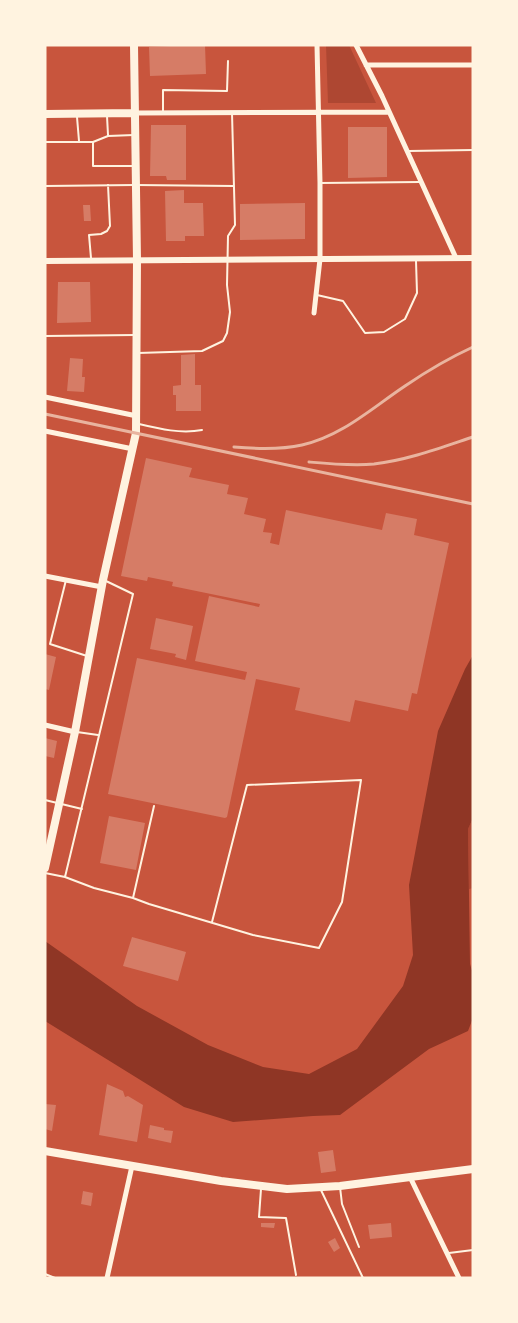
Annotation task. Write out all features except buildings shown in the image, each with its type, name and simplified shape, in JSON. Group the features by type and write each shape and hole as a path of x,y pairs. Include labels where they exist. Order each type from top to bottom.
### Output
{"main road":[{"path":"45,868 133,449 136,420 137,335 134,45"},
{"path":"45,114 135,113"},
{"path":"45,1150 221,1181 287,1189 340,1186 473,1169"}],"street":[{"path":"314,313 320,259 317,45"},
{"path":"356,45 456,258"},
{"path":"366,65 473,65"},
{"path":"135,113 388,112"},
{"path":"45,261 473,258"},
{"path":"45,397 136,420"},
{"path":"45,431 133,449"},
{"path":"45,576 103,584"},
{"path":"45,725 75,732"},
{"path":"107,1278 132,1166"},
{"path":"410,1177 458,1278"}],"lane":[{"path":"163,113 163,90 227,91 228,61"},
{"path":"107,113 108,136"},
{"path":"136,353 202,351 223,341 227,333 230,312 228,236 235,225 232,113"},
{"path":"77,114 79,142"},
{"path":"45,142 93,142 108,136 135,135"},
{"path":"93,142 93,166 135,166"},
{"path":"406,151 473,150"},
{"path":"320,183 420,182"},
{"path":"91,261 89,235 101,234 110,226 108,185"},
{"path":"45,186 234,186"},
{"path":"317,296 343,302 365,333 384,333 405,319 417,293 416,258"},
{"path":"45,336 137,335"},
{"path":"136,420 170,431 202,430"},
{"path":"66,580 50,644 90,656"},
{"path":"65,877 133,594 103,584"},
{"path":"75,732 98,735"},
{"path":"45,873 65,877 94,888 253,934 319,948 342,902 361,780 247,785 212,922"},
{"path":"45,800 82,809"},
{"path":"133,898 154,806"},
{"path":"262,1186 259,1217 286,1218 296,1275"},
{"path":"340,1186 342,1204 358,1247"},
{"path":"320,1188 363,1278"},
{"path":"448,1253 473,1250"},
{"path":"45,1274 55,1278"}],"shaded area":[{"path":"326,45 349,45 376,103 328,103"},
{"path":"473,655 473,818 468,829 473,1018 468,1031 429,1049 340,1115 233,1122 184,1107 45,1021 45,941 137,1006 208,1045 263,1067 309,1074 357,1049 403,986 413,955 409,885 438,731"},
{"path":"473,818 473,888 469,889 468,829"}],"railway":[{"path":"234,447 285,448 317,441 356,420 430,370 473,347"},
{"path":"45,414 473,504"},
{"path":"309,462 374,464 399,460 473,437"}]}
